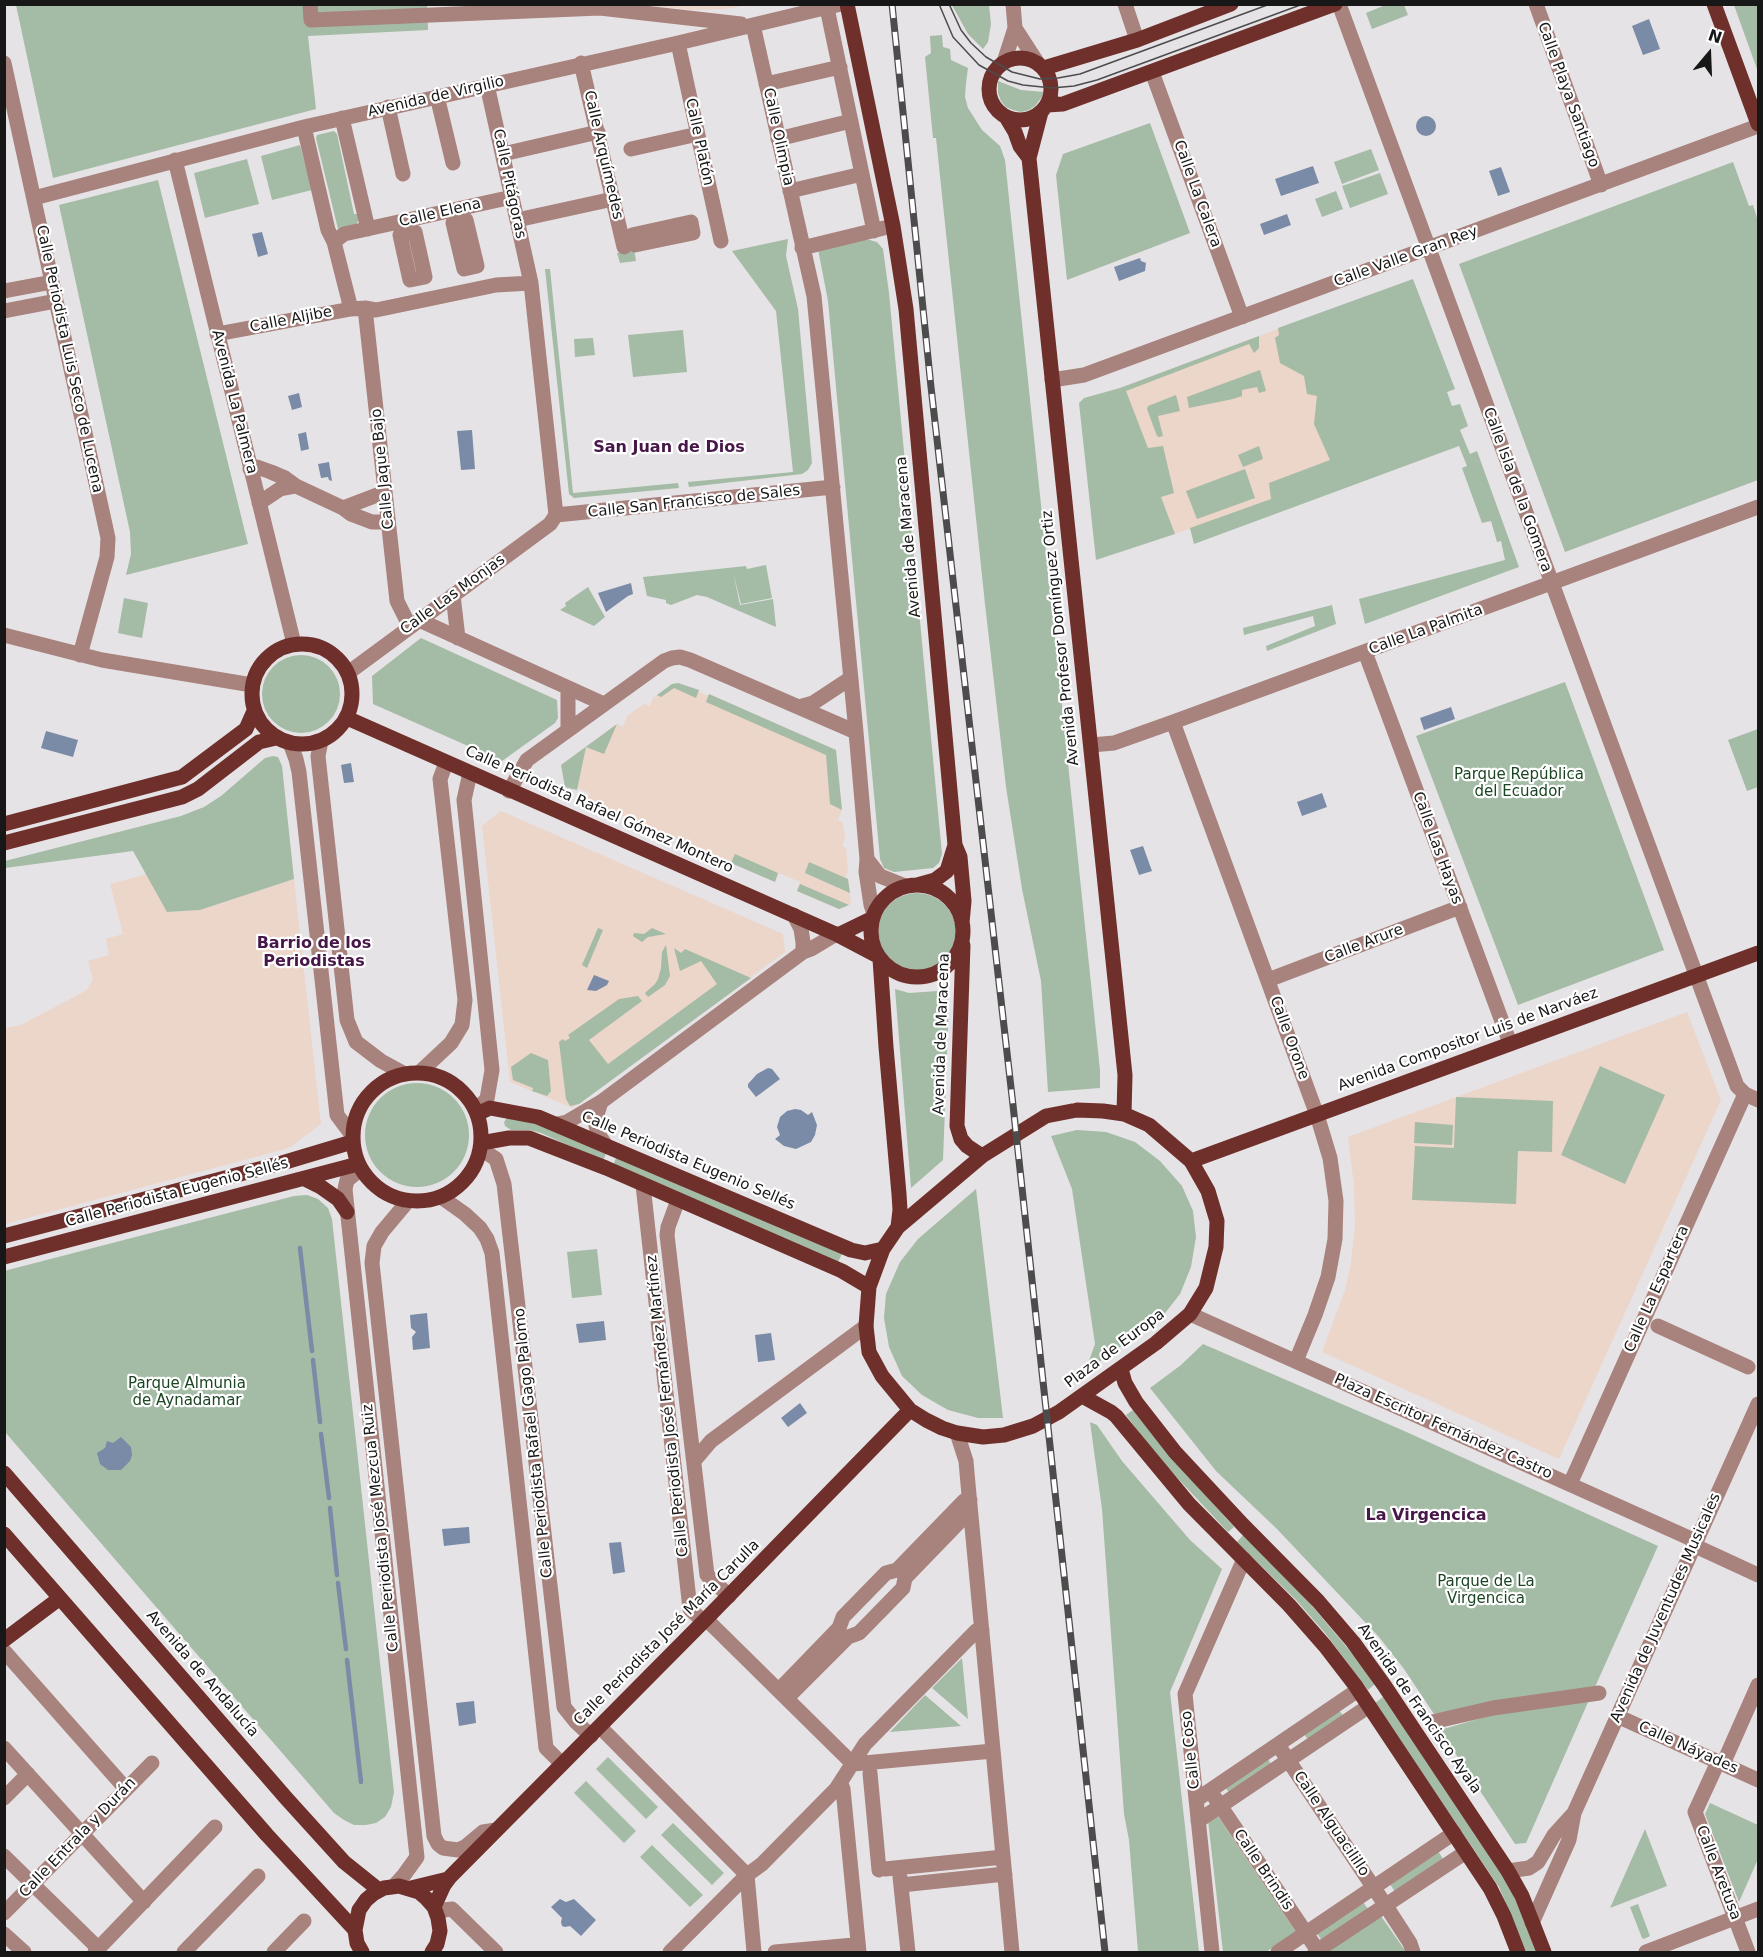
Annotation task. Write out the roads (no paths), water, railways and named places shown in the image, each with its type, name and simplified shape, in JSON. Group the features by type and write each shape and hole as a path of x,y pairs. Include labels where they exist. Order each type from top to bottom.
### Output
{"main road":[{"name":"Avenida de Maracena","path":"847,4 893,226 907,321 955,845 960,857 964,901 957,1126 961,1139 982,1156"},
{"path":"1041,65 1137,40 1232,4"},
{"path":"1044,109 1052,88 1050,79 1041,65 1021,57 1004,62 993,74 989,84 992,103 1006,117 1025,120 1034,117 1044,109 1064,104 1337,4"},
{"path":"1714,4 1758,125"},
{"name":"Avenida Profesor Domínguez Ortiz","path":"1044,109 1029,159 1124,1068 1124,1114"},
{"name":"Avenida Profesor Domínguez Ortiz","path":"1006,117 1029,159"},
{"path":"4,843 182,796 198,789 259,742 283,740 308,745 321,741 339,729 347,718 353,698 348,673 343,664 327,650 317,646 294,644 282,648 265,659 258,669 252,685 251,696 254,711 263,726 283,740"},
{"path":"4,824 182,777 246,729 254,711"},
{"name":"Calle Periodista Rafael Gómez Montero","path":"347,718 837,934 879,958"},
{"name":"Avenida de Maracena","path":"911,886 935,880 946,871 955,845"},
{"path":"911,886 930,887 949,898 958,909 963,931 957,954 948,966 937,973 923,977 906,976 891,970 879,958 872,944 873,916 884,898 911,886"},
{"path":"837,934 873,916"},
{"name":"Avenida Compositor Luis de Narváez","path":"1191,1161 1758,953"},
{"path":"879,958 899,1194 898,1227"},
{"path":"420,1072 440,1076 453,1084 466,1095 477,1112 481,1128 481,1146 476,1164 466,1180 455,1190 430,1200 408,1201 387,1194 371,1183 359,1166 352,1138 355,1118 363,1102 374,1089 388,1079 405,1074 420,1072"},
{"name":"Calle Periodista Eugenio Sellés","path":"477,1112 492,1108 532,1115 851,1250 865,1253 883,1249"},
{"name":"Plaza de Europa","path":"1077,1110 1124,1114 1149,1125 1191,1161 1208,1191 1217,1221 1216,1246 1206,1288 1191,1314 1121,1369 1034,1426 1004,1435 983,1437 957,1433 926,1420 910,1410 882,1376 870,1352 866,1326 869,1287 883,1249 898,1227 982,1156 1046,1116 1077,1110"},
{"name":"Calle Periodista Eugenio Sellés","path":"4,1236 282,1163 352,1138"},
{"path":"481,1146 509,1138 529,1138 842,1271 869,1287"},
{"name":"Calle Periodista Eugenio Sellés","path":"4,1257 359,1166"},
{"path":"304,1179 338,1199 347,1212"},
{"name":"Avenida de Francisco Ayala","path":"1121,1369 1125,1383 1136,1402 1175,1452 1243,1525 1290,1571 1353,1642 1508,1871 1521,1896 1544,1953"},
{"path":"1082,1396 1116,1416 1189,1504 1289,1605 1325,1646 1359,1690 1490,1888 1518,1953"},
{"name":"Calle Periodista José María Carulla","path":"435,1909 448,1879 705,1621 910,1410"},
{"name":"Avenida de Andalucía","path":"4,1473 344,1862 387,1888"},
{"path":"4,1534 267,1835 355,1930"},
{"path":"4,1640 60,1598"},
{"path":"360,1951 355,1930 357,1916 369,1896 387,1888 411,1888 448,1879"},
{"path":"411,1888 426,1898 435,1909 440,1925 436,1950"}],"street":[{"path":"310,4 311,20 437,10 600,8 753,25"},
{"path":"1004,62 1015,28 1013,4"},
{"path":"1125,4 1137,40"},
{"name":"Calle Isla de la Gomera","path":"1337,4 1737,1086 1752,1097"},
{"name":"Calle Playa Santiago","path":"1536,4 1601,184"},
{"path":"834,6 840,67 874,231"},
{"name":"Avenida de Virgilio","path":"34,198 304,127 834,6"},
{"name":"Calle Olimpia","path":"753,25 814,296 819,332 856,732 867,859 866,872 873,916"},
{"path":"1015,28 1041,65"},
{"name":"Calle Platón","path":"678,43 721,241"},
{"name":"Calle Periodista Luis Seco de Lucena","path":"4,63 108,538 107,557 80,655"},
{"name":"Calle Arquímedes","path":"581,63 613,199 630,242"},
{"path":"766,84 840,67"},
{"name":"Calle La Calera","path":"1152,72 1242,317"},
{"name":"Calle Pitágoras","path":"487,85 531,283 556,516"},
{"path":"437,96 453,163"},
{"path":"388,107 403,174"},
{"path":"342,118 368,229"},
{"path":"778,139 851,121"},
{"name":"Calle Valle Gran Rey","path":"1052,380 1084,375 1758,125"},
{"name":"Calle Jaque Bajo","path":"304,127 328,230 358,308 385,492 397,602 414,624"},
{"path":"503,154 597,132"},
{"path":"631,149 689,136"},
{"name":"Avenida La Palmera","path":"174,160 294,644"},
{"path":"790,191 862,174"},
{"name":"Calle Elena","path":"334,242 344,234 512,197"},
{"path":"517,220 613,199"},
{"path":"802,248 893,226"},
{"path":"4,291 52,282"},
{"name":"Calle Aljibe","path":"217,334 358,308 376,310 496,285 531,283"},
{"path":"4,310 56,301"},
{"path":"250,469 257,467 285,478 351,514 372,522 388,522"},
{"path":"259,502 280,489 296,486"},
{"name":"Calle San Francisco de Sales","path":"556,516 833,488"},
{"path":"343,508 385,492"},
{"name":"Calle La Palmita","path":"1091,745 1114,743 1173,722 1758,507"},
{"name":"Calle Las Monjas","path":"348,673 550,524 556,516"},
{"path":"453,595 458,638"},
{"path":"414,624 458,638 604,704"},
{"path":"4,635 80,655 252,685"},
{"name":"Calle Las Hayas","path":"1365,652 1510,1043"},
{"path":"509,791 527,760 664,661 680,657 856,732"},
{"path":"799,708 813,703 851,678"},
{"path":"568,688 568,730"},
{"name":"Calle Orone","path":"1173,722 1317,1115 1331,1166 1336,1201 1335,1239 1328,1277 1296,1361"},
{"path":"283,740 296,759 299,772 337,1114 352,1138"},
{"path":"321,741 318,756 347,1020 356,1042 381,1061 405,1074"},
{"path":"420,1072 451,1043 462,1025 465,1000 440,779 446,763"},
{"path":"470,773 464,800 492,1070 487,1099 477,1112"},
{"path":"867,859 880,876 911,886"},
{"name":"Calle Arure","path":"1268,980 1460,908"},
{"path":"794,915 801,929 803,952"},
{"path":"557,1124 567,1122 601,1102 803,952 811,950 837,934"},
{"name":"Calle La Espartera","path":"1570,1484 1752,1097"},
{"path":"601,1102 595,1121 598,1134 605,1144"},
{"name":"Calle Periodista Rafael Gago Palomo","path":"481,1146 496,1159 504,1184 564,1707 576,1722 595,1731 747,1875"},
{"name":"Calle Periodista José Mezcua Ruiz","path":"359,1166 347,1180 345,1190 417,1857 404,1875 387,1888"},
{"name":"Calle Periodista José Fernández Martínez","path":"643,1185 690,1608 783,1694 853,1764"},
{"name":"Calle Periodista Rafael Gago Palomo","path":"441,1197 480,1228 492,1253 546,1748 562,1764"},
{"name":"Calle Periodista José Fernández Martínez","path":"678,1200 667,1234 707,1575 729,1596"},
{"name":"Calle Periodista José Mezcua Ruiz","path":"408,1201 382,1232 374,1246 372,1263 434,1836 443,1848 458,1850 483,1832 496,1830"},
{"name":"Plaza Escritor Fernández Castro","path":"1191,1314 1570,1484 1758,1575"},
{"path":"694,1461 711,1441 866,1326"},
{"path":"1658,1326 1748,1367"},
{"name":"Avenida de Juventudes Musicales","path":"1532,1923 1569,1840 1574,1813 1758,1404"},
{"path":"957,1433 966,1461 1012,1953"},
{"path":"691,1436 711,1441"},
{"path":"783,1694 839,1628 843,1617 886,1573 897,1570 964,1501 970,1500"},
{"path":"783,1694 848,1636 859,1633 903,1588 905,1578 965,1516 971,1516"},
{"name":"Calle Coso","path":"1212,1953 1185,1694 1244,1559"},
{"path":"670,1953 841,1784 865,1744 976,1631 982,1630"},
{"path":"4,1651 126,1789"},
{"name":"Calle Aretusa","path":"1748,1953 1695,1812 1758,1685"},
{"path":"1196,1800 1359,1690"},
{"path":"1432,1722 1492,1708 1599,1693"},
{"path":"1198,1821 1369,1706"},
{"name":"Calle Náyades","path":"1617,1716 1758,1780"},
{"name":"Calle Alguacilillo","path":"1278,1745 1386,1906 1410,1943 1413,1953"},
{"path":"4,1748 144,1902"},
{"path":"853,1764 993,1751"},
{"name":"Calle Entrala y Durán","path":"4,1913 152,1763"},
{"path":"870,1773 888,1869 901,1885 908,1953"},
{"path":"4,1798 28,1774"},
{"path":"841,1784 857,1953"},
{"name":"Calle Brindis","path":"1210,1791 1316,1952"},
{"name":"Avenida de Juventudes Musicales","path":"1508,1871 1529,1868 1539,1862 1554,1835 1574,1813"},
{"path":"4,1856 97,1951 215,1827"},
{"path":"1278,1953 1454,1833"},
{"path":"1316,1952 1466,1852"},
{"path":"888,1869 1003,1857"},
{"path":"901,1885 1005,1874"},
{"path":"747,1875 754,1953"},
{"path":"184,1953 258,1876"},
{"path":"435,1909 452,1909 496,1953"},
{"path":"1649,1952 1758,1910"},
{"path":"274,1953 304,1921"},
{"path":"4,1934 24,1953"},
{"path":"775,1953 854,1945 857,1953"}],"water":[{"path":"1649,19 1660,49 1643,55 1632,26"},
{"path":"1426,116 1433,119 1436,126 1433,133 1426,136 1419,133 1416,126 1419,119"},
{"path":"1313,166 1319,183 1281,196 1275,179"},
{"path":"1501,167 1510,192 1498,196 1489,171"},
{"path":"1287,214 1291,225 1264,235 1260,224"},
{"path":"262,232 268,254 258,257 252,234"},
{"path":"1140,258 1146,263 1145,271 1119,281 1114,267"},
{"path":"299,393 302,407 292,410 288,396"},
{"path":"472,430 475,469 461,470 457,431"},
{"path":"306,432 309,449 301,451 298,434"},
{"path":"329,462 332,481 328,477 321,478 318,464"},
{"path":"631,583 633,594 606,612 598,593"},
{"path":"1451,707 1455,719 1424,730 1420,718"},
{"path":"46,731 78,740 73,757 41,748"},
{"path":"351,763 354,782 344,783 341,765"},
{"path":"1322,793 1327,807 1302,816 1297,802"},
{"path":"1143,846 1152,871 1139,875 1130,850"},
{"path":"594,975 609,981 607,985 596,991 587,990"},
{"path":"768,1068 772,1069 780,1079 756,1097 748,1084 757,1074"},
{"path":"795,1109 808,1115 812,1112 817,1125 811,1142 796,1149 784,1146 775,1139 780,1135 777,1127 780,1117 787,1111"},
{"path":"427,1313 430,1348 413,1350 412,1337 416,1332 411,1328 410,1315"},
{"path":"604,1321 606,1340 579,1343 576,1324"},
{"path":"771,1333 775,1360 758,1362 755,1335"},
{"path":"800,1403 807,1413 788,1427 781,1418"},
{"path":"121,1437 131,1447 130,1461 121,1470 108,1470 100,1464 97,1453 105,1448 107,1441 113,1443"},
{"path":"469,1527 470,1543 444,1546 442,1529"},
{"path":"621,1542 625,1572 613,1574 609,1543"},
{"path":"474,1701 476,1723 459,1726 456,1703"},
{"path":"560,1899 566,1902 574,1899 596,1920 581,1936 570,1926 562,1926 562,1918 551,1907"}],"waterway":[{"path":"300,1248 312,1351"},
{"path":"313,1360 320,1422"},
{"path":"321,1434 329,1498"},
{"path":"330,1508 337,1575"},
{"path":"338,1583 346,1649"},
{"path":"347,1660 361,1782"}],"tram line":[{"path":"939,4 953,37 979,65 1008,81 1052,88 1074,86 1097,80 1303,4"},
{"path":"949,4 961,30 986,57 1012,72 1040,79 1080,74 1270,4"}],"railway":[{"path":"892,4 931,387 1013,1105 1105,1952"}],"district":[{"name":"San Juan de Dios","path":"669,448"},
{"name":"Barrio de los Periodistas","path":"314,953"},
{"name":"La Virgencica","path":"1426,1516"}],"park label":[{"name":"Parque República del Ecuador","path":"1519,784"},
{"name":"Parque Almunia de Aynadamar","path":"187,1392"},
{"name":"Parque de La Virgencica","path":"1486,1590"}]}
